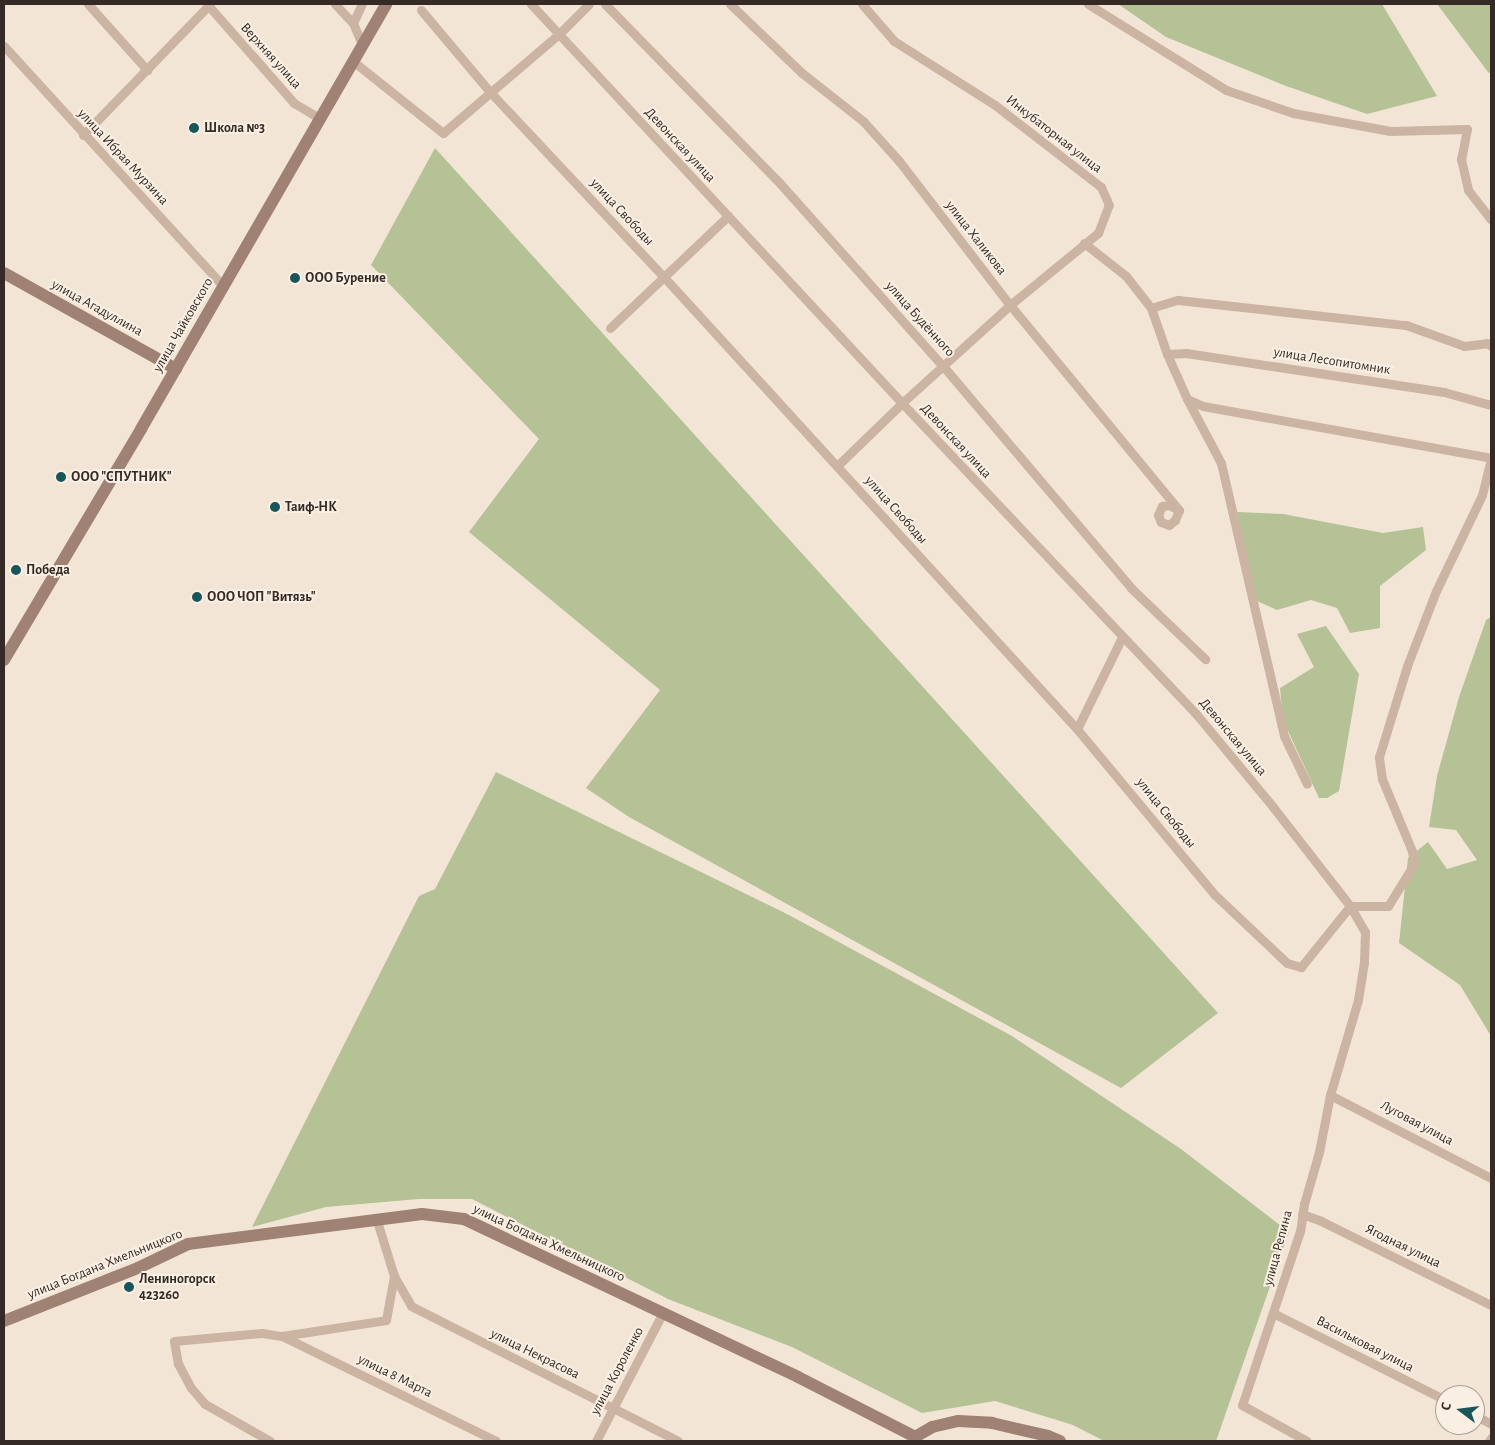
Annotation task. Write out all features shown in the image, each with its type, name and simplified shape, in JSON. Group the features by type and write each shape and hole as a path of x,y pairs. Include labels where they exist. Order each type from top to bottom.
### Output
{"street":[{"path":"88,4 147,70"},
{"path":"83,134 147,70 208,4"},
{"name":"Верхняя улица","path":"208,4 294,102 321,119"},
{"path":"335,4 353,23 362,44"},
{"path":"353,23 362,4"},
{"name":"улица Чайковского","path":"4,660 176,369 386,4"},
{"name":"Девонская улица","path":"532,4 902,403 1197,715 1273,806 1350,906 1364,932 1364,962 1358,1000 1330,1095"},
{"path":"354,62 443,133 492,93 590,4"},
{"name":"улица Будённого","path":"605,4 777,180 943,366 1132,588 1205,659"},
{"name":"улица Халикова","path":"730,4 802,74 863,121 899,161 1010,305 1179,510"},
{"name":"Инкубаторная улица","path":"837,466 902,403 1010,305 1098,233 1109,205 1101,187 995,105 894,41 862,4"},
{"path":"1088,4 1226,90 1293,113 1390,131 1467,129 1461,159 1468,190 1491,219"},
{"name":"улица Свободы","path":"420,10 492,93 663,276 1077,729 1216,895 1286,963 1301,967 1350,906"},
{"name":"улица Ибрая Мурзина","path":"4,46 223,286"},
{"path":"610,328 728,216"},
{"path":"1084,243 1126,276 1151,308 1167,354 1187,399 1221,463 1284,736 1307,784"},
{"name":"улица Агадуллина","path":"4,273 176,369"},
{"path":"1151,308 1178,300 1406,325 1464,346 1487,343 1491,346"},
{"name":"улица Лесопитомник","path":"1167,354 1186,353 1444,392 1491,405"},
{"path":"1187,399 1203,406 1491,459 1482,495 1436,591 1407,666 1379,757 1382,779 1412,851 1414,864 1388,906 1350,906"},
{"path":"1077,729 1122,637"},
{"name":"Луговая улица","path":"1330,1095 1491,1178"},
{"name":"улица Репина","path":"1307,1441 1242,1405 1300,1231 1302,1214 1319,1152 1330,1095"},
{"name":"улица Богдана Хмельницкого","path":"4,1321 138,1268 188,1244 422,1214 464,1219 798,1377 914,1439 932,1427 958,1421 992,1422 1048,1436 1060,1441"},
{"name":"Ягодная улица","path":"1302,1214 1321,1221 1491,1305"},
{"name":"улица Некрасова","path":"377,1221 394,1276 411,1306 428,1317 678,1441"},
{"name":"улица Некрасова","path":"270,1441 205,1404 191,1388 178,1364 174,1341 262,1333 282,1336 386,1320 394,1276"},
{"name":"Васильковая улица","path":"1273,1313 1435,1395"},
{"name":"улица Короленко","path":"596,1441 662,1314"},
{"name":"улица 8 Марта","path":"282,1336 496,1441"}],"green space":[{"path":"1118,4 1382,4 1437,96 1367,114 1286,86 1166,37"},
{"path":"1437,4 1491,4 1491,74 1488,72"},
{"path":"435,148 1218,1013 1121,1088 629,817 586,788 660,690 469,532 539,439 371,265"},
{"path":"1237,512 1283,514 1383,533 1423,527 1426,550 1380,586 1380,628 1350,633 1337,608 1311,600 1277,610 1257,601"},
{"path":"1491,617 1491,1036 1460,985 1399,943 1408,858 1428,842 1447,869 1477,860 1456,830 1429,827 1437,776 1459,697 1486,620"},
{"path":"1326,626 1359,674 1339,791 1327,798 1319,798 1283,720 1280,688 1314,667 1297,634"},
{"path":"496,772 789,915 1012,1036 1181,1149 1289,1232 1216,1441 1104,1441 1073,1425 995,1401 922,1413 792,1347 668,1299 472,1199 419,1199 326,1207 252,1227 419,896 435,889"}],"place":[{"name":"Школа №3","path":"194,128"},
{"name":"ООО Бурение","path":"295,278"},
{"name":"ООО \"СПУТНИК\"","path":"61,477"},
{"name":"Таиф-НК","path":"275,507"},
{"name":"Победа","path":"16,570"},
{"name":"ООО ЧОП \"Витязь\"","path":"197,597"},
{"name":"Лениногорск 423260","path":"129,1287"}]}
